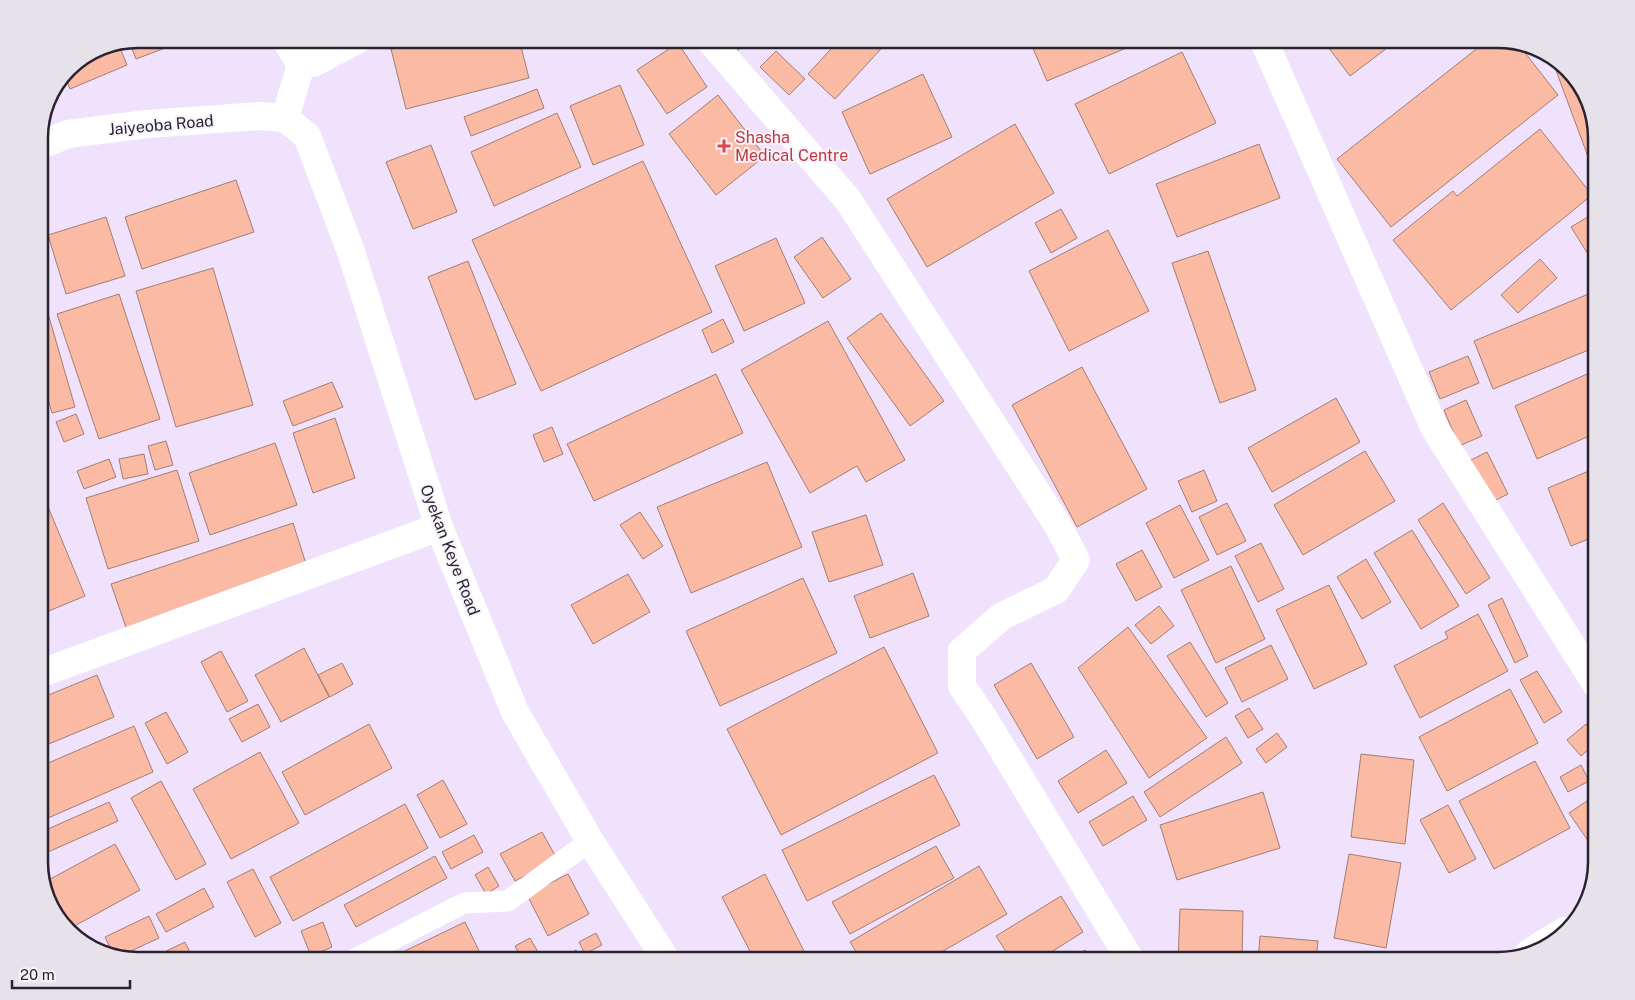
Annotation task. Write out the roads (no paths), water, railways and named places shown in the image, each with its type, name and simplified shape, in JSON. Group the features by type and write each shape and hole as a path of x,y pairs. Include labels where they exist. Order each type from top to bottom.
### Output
{"street":[{"path":"285,118 301,65 291,48"},
{"path":"301,65 313,62 341,48"},
{"path":"717,48 848,200 1057,524 1076,560 1056,590 1002,616 962,651 962,686 1126,952"},
{"path":"1267,48 1435,429 1588,671"},
{"name":"Jaiyeoba Road","path":"48,142 68,134 147,124 258,116 285,118"},
{"name":"Oyekan Keye Road","path":"285,118 307,136 328,190 350,249 438,527 515,712 590,842 661,952"},
{"path":"48,671 438,527"}],"lane":[{"path":"369,952 464,903 508,900 590,842"}],"place":[{"name":"Shasha Medical Centre","path":"724,146"}]}
